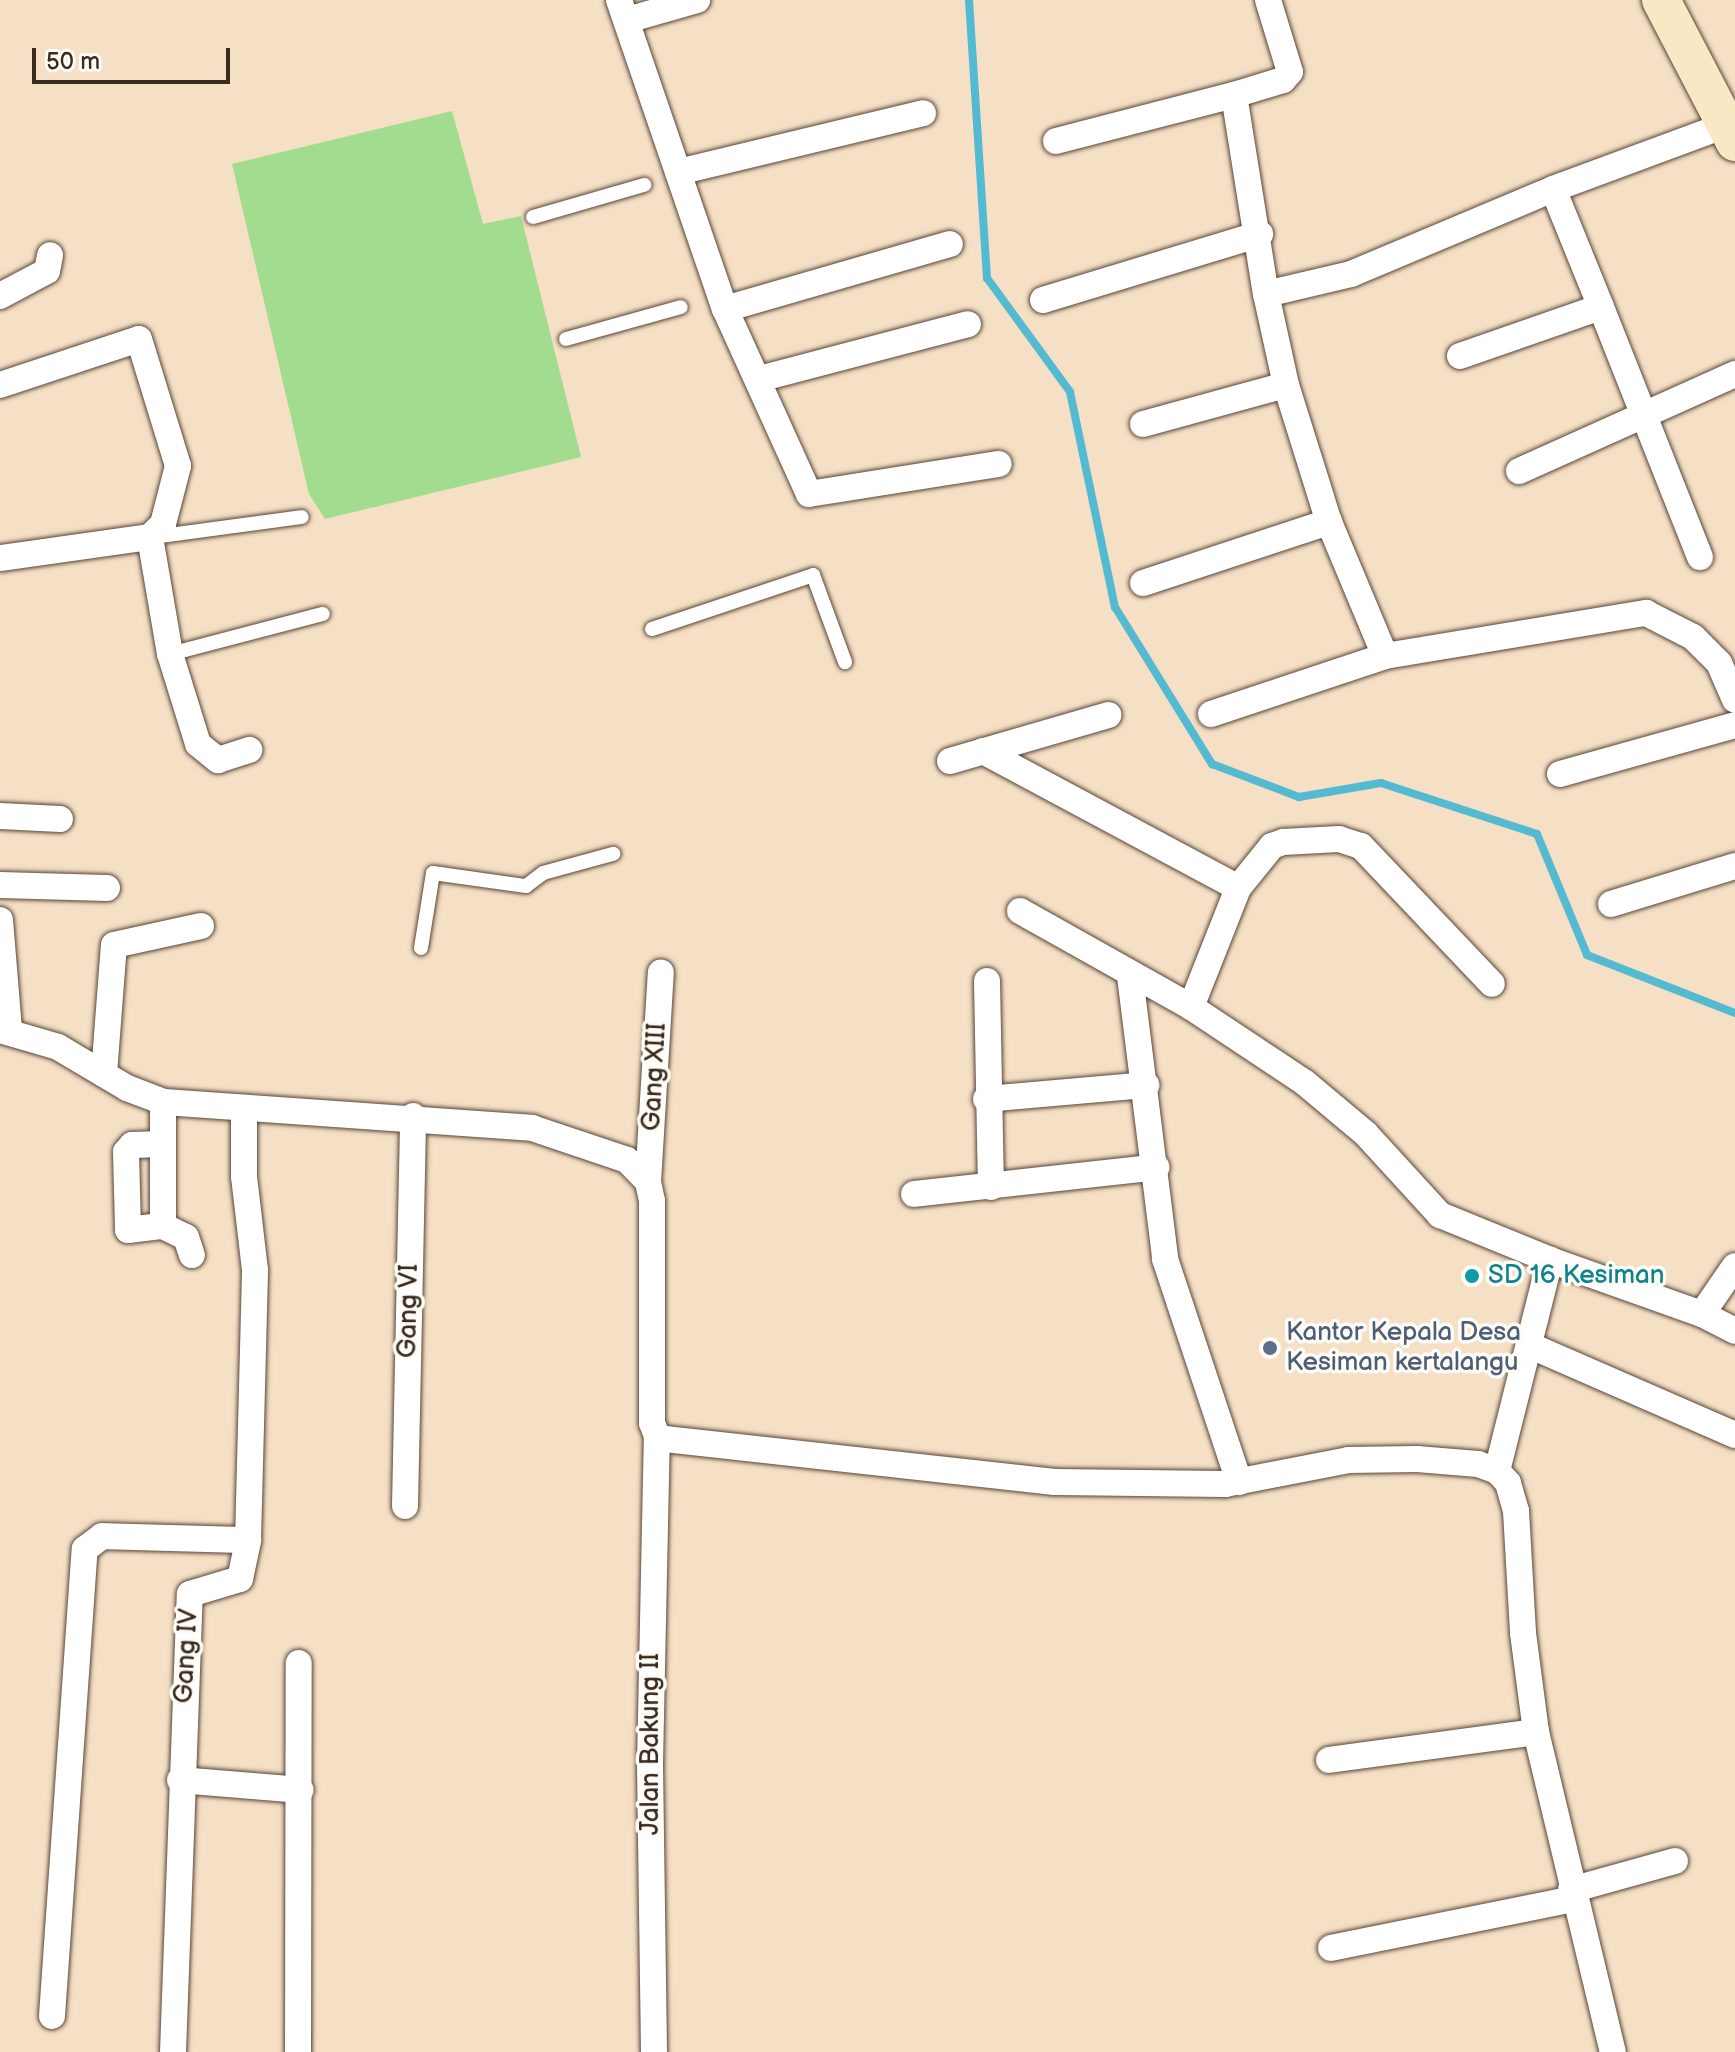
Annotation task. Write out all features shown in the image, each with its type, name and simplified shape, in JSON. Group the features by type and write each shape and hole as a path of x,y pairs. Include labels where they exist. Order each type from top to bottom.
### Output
{"street":[{"path":"697,0 623,10 725,309 809,494 999,464"},
{"path":"1056,141 1283,80 1290,72 1268,0"},
{"path":"1266,294 1351,274 1553,189 1730,133 1661,0"},
{"path":"1234,95 1260,234 1266,294 1286,385 1329,522 1385,656"},
{"path":"678,172 923,113"},
{"path":"1553,189 1700,557"},
{"path":"1043,300 1260,234"},
{"path":"725,309 950,244"},
{"path":"0,296 47,271 50,255"},
{"path":"1460,356 1601,307"},
{"path":"759,379 968,324"},
{"path":"0,385 144,342 178,466 163,524 150,537 0,558"},
{"path":"1519,471 1735,374"},
{"path":"1143,424 1286,385"},
{"path":"1143,583 1329,522"},
{"path":"150,537 170,654 198,744 218,760 249,750"},
{"path":"1211,714 1385,656 1646,613 1693,637 1719,663 1735,700"},
{"path":"950,761 1108,715"},
{"path":"1560,774 1735,725"},
{"path":"983,751 1238,888"},
{"path":"0,816 60,819"},
{"path":"1191,1007 1238,888 1277,843 1352,841 1492,984"},
{"path":"1611,904 1735,866"},
{"path":"0,885 107,888"},
{"path":"1020,911 1130,976 1191,1007 1325,1100 1366,1134 1440,1215 1550,1260 1702,1314 1735,1331"},
{"path":"0,920 5,1030 58,1047 104,1074 163,1102 244,1109 413,1116 562,1134 627,1160 648,1182"},
{"path":"104,1074 114,945 201,926"},
{"name":"Gang XIII","path":"657,1436 652,1423 654,1232 648,1182 661,972"},
{"path":"1130,976 1157,1167 1165,1259 1239,1482"},
{"path":"987,981 986,1099 991,1187"},
{"path":"986,1099 1146,1085"},
{"path":"163,1102 163,1226"},
{"name":"Gang IV","path":"173,2052 180,1780 190,1594 240,1579 248,1540 255,1270 244,1176 244,1109"},
{"name":"Gang VI","path":"405,1506 413,1116"},
{"path":"163,1144 132,1145 126,1152 128,1230 163,1226 186,1237 192,1255"},
{"path":"914,1194 1157,1167"},
{"path":"1497,1471 1550,1260"},
{"path":"1702,1314 1735,1266"},
{"path":"1529,1345 1735,1435"},
{"path":"657,1436 985,1478 1141,1485 1239,1482 1348,1460 1417,1459 1478,1464 1497,1471 1508,1483 1516,1511 1523,1633 1536,1732 1572,1894 1613,2052"},
{"name":"Jalan Bakung II","path":"654,2052 650,1764 657,1436"},
{"path":"52,2016 85,1549 102,1536 248,1540"},
{"path":"298,2052 299,1663"},
{"path":"1329,1760 1536,1732"},
{"path":"180,1780 301,1790"},
{"path":"1331,1948 1572,1894 1675,1861"}],"lane":[{"path":"533,217 644,185"},
{"path":"566,339 681,307"},
{"path":"150,537 302,517"},
{"path":"652,629 813,575 845,662"},
{"path":"170,654 323,614"},
{"path":"421,948 433,873 526,886 543,873 613,854"}],"green space":[{"path":"452,111 483,224 521,216 581,457 325,519 309,494 232,164"}],"waterway":[{"path":"969,0 987,278 1070,392 1115,607 1212,764 1299,797 1381,783 1537,834 1587,955 1735,1013"}],"place":[{"name":"SD 16 Kesiman","path":"1472,1276"},
{"name":"Kantor Kepala Desa Kesiman kertalangu","path":"1270,1348"}]}
